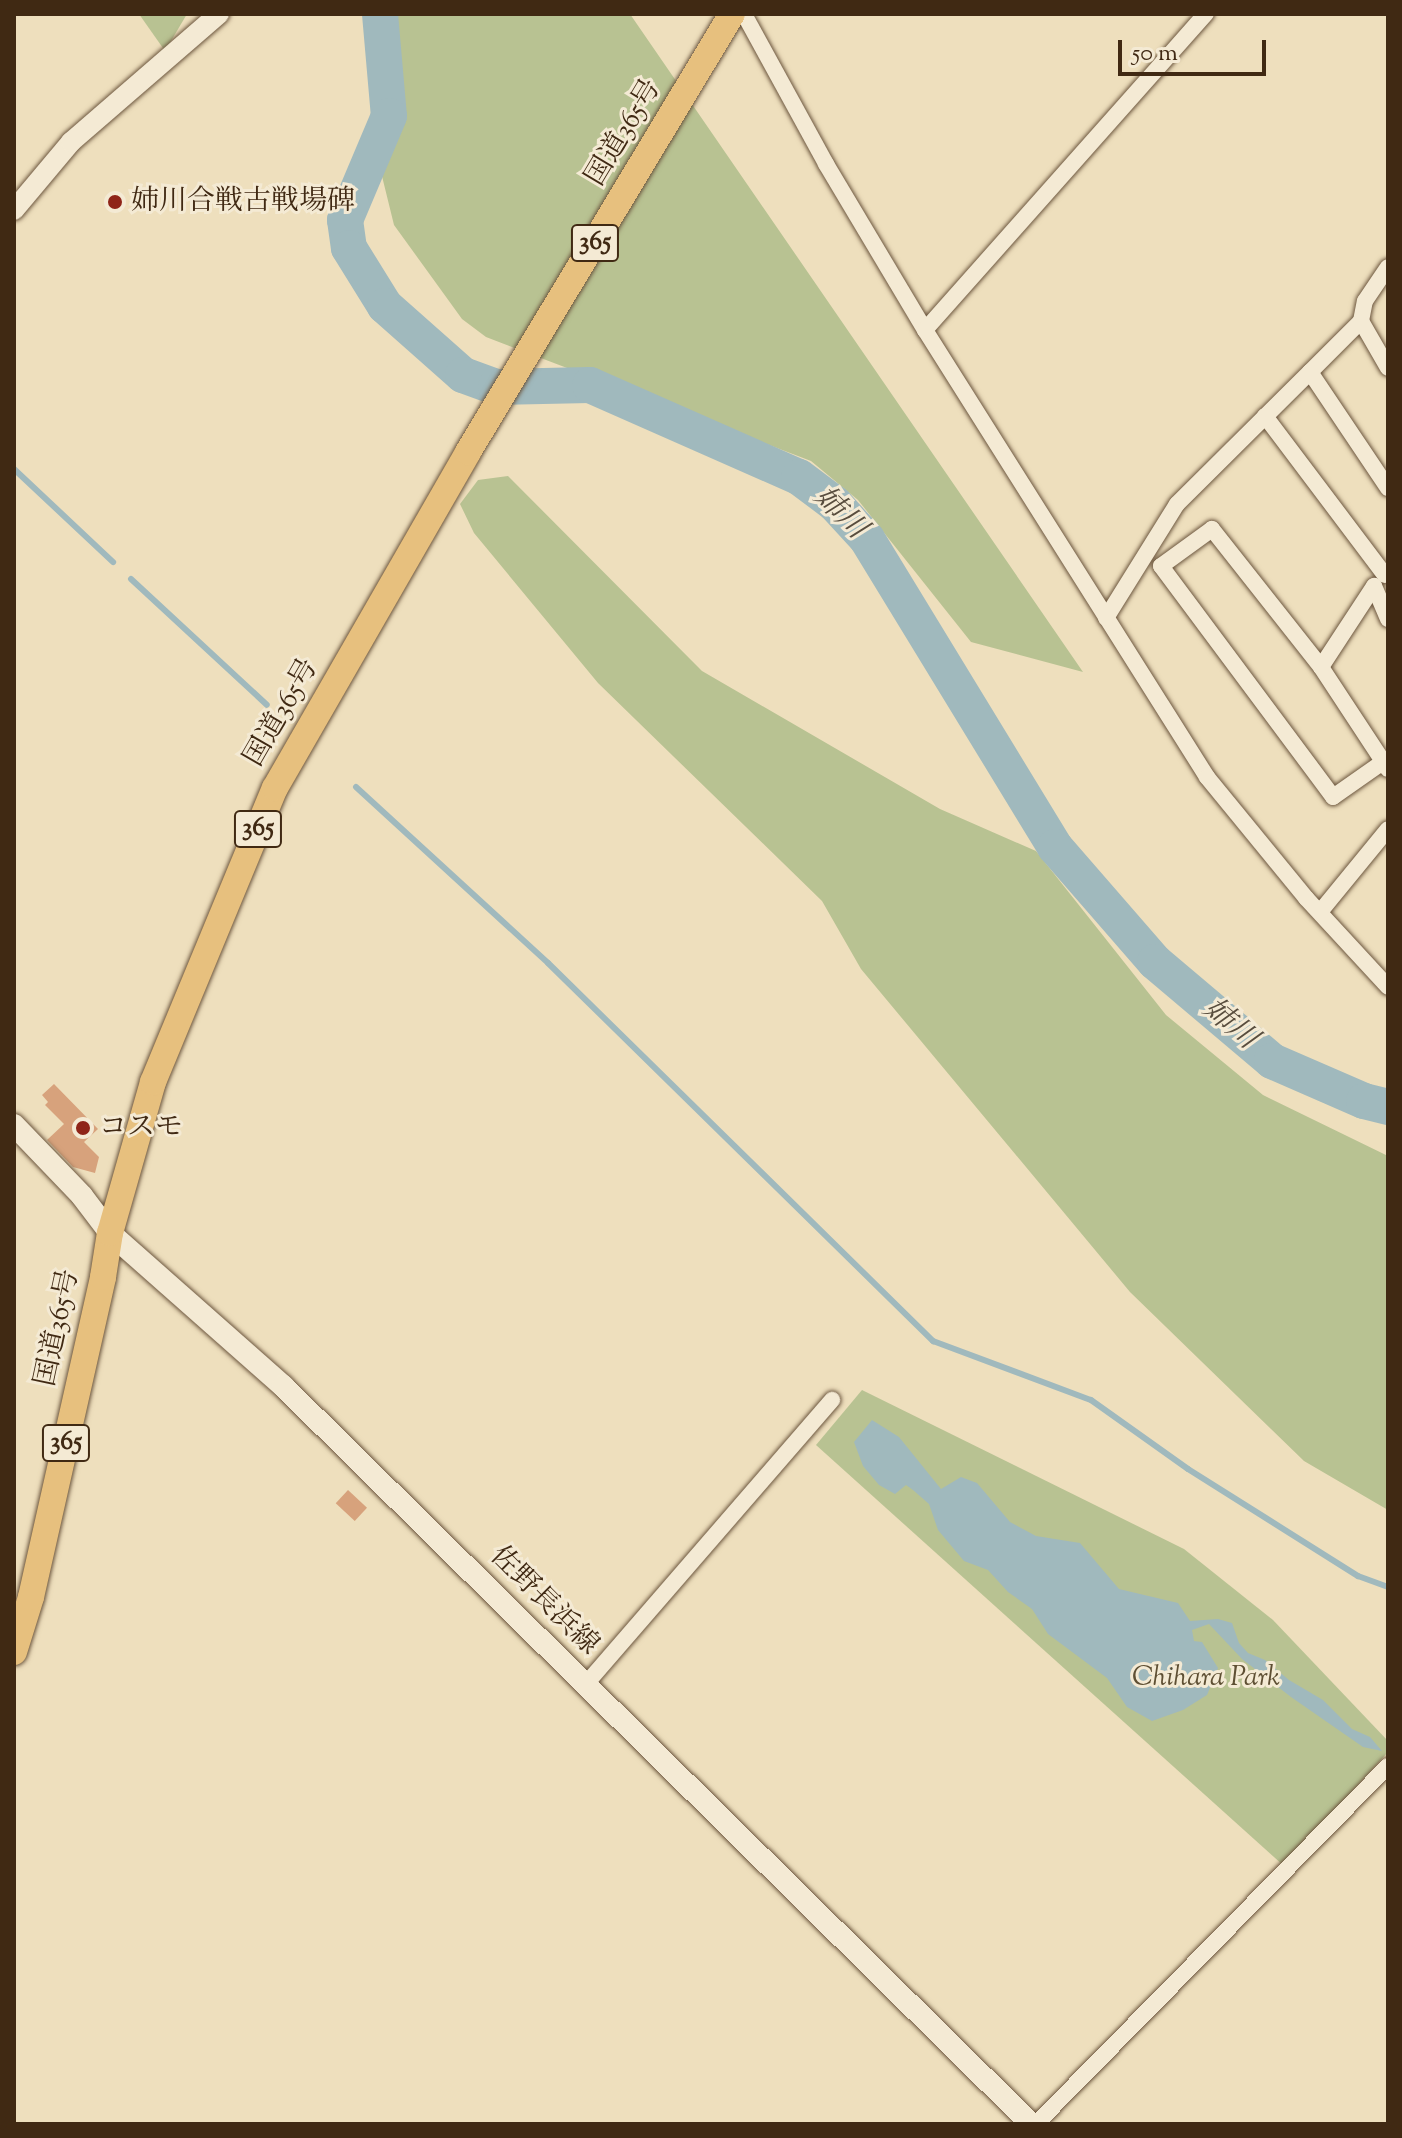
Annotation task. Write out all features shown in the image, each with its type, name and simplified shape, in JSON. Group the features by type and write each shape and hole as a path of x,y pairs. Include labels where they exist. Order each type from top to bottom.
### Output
{"highway":[{"name":"国道365号","path":"14,1652 23,1593 103,1277 110,1233 153,1082 275,788 468,452 727,24"}],"main road":[{"name":"佐野長浜線","path":"14,1125 82,1196 110,1233 283,1386 1033,2124"}],"street":[{"path":"14,210 71,142 219,14"},
{"path":"744,14 826,164 925,330 1207,777 1320,912 1388,987"},
{"path":"925,330 1206,14"},
{"path":"1106,618 1177,504 1361,321 1365,301 1388,267"},
{"path":"1361,321 1388,368"},
{"path":"1310,372 1388,488"},
{"path":"1265,416 1383,577 1388,619"},
{"path":"1212,529 1321,667 1386,766 1333,797 1161,566 1212,529"},
{"path":"1321,667 1383,577"},
{"path":"1320,912 1388,829"},
{"path":"586,1684 832,1400"},
{"path":"1033,2124 1388,1766"}],"green space":[{"path":"139,14 187,14 165,51"},
{"path":"390,14 630,14 1083,672 971,642 858,500 811,461 486,337 462,319 394,225 379,164 402,104"},
{"path":"508,476 702,671 940,809 1036,851 1166,1015 1263,1095 1388,1156 1388,1510 1304,1461 1130,1292 861,969 822,901 598,683 474,533 460,504 478,480"},
{"name":"Chihara Park","path":"862,1390 1184,1549 1273,1620 1388,1741 1388,1752 1284,1866 816,1445"}],"water":[{"path":"872,1420 899,1437 941,1489 961,1477 977,1483 1010,1522 1036,1536 1080,1543 1119,1589 1178,1603 1190,1621 1218,1619 1232,1623 1239,1643 1248,1653 1265,1660 1289,1680 1323,1700 1352,1729 1370,1737 1382,1751 1363,1747 1291,1697 1242,1659 1209,1624 1192,1630 1194,1641 1202,1642 1218,1668 1207,1695 1183,1710 1152,1721 1127,1707 1107,1678 1048,1634 1032,1609 1008,1592 988,1570 964,1561 938,1530 929,1504 906,1485 895,1494 879,1485 863,1466 854,1442"}],"building":[{"name":"コスモ","path":"54,1084 98,1129 84,1142 99,1157 95,1173 73,1167 47,1140 64,1124 45,1105 48,1102 42,1095"},
{"path":"348,1490 367,1508 355,1521 336,1503"}],"waterway":[{"name":"姉川","path":"380,14 389,116 345,220 349,248 385,306 463,375 496,387 590,385 799,477 835,504 867,539 1055,847 1155,962 1272,1061 1364,1101 1388,1107"},
{"path":"14,469 113,562"},
{"path":"131,579 267,705"},
{"path":"356,787 548,963 933,1341 1091,1400 1188,1469 1358,1576 1388,1587"}],"place":[{"name":"姉川合戦古戦場碑","path":"115,202"},
{"name":"コスモ","path":"83,1128"}]}
